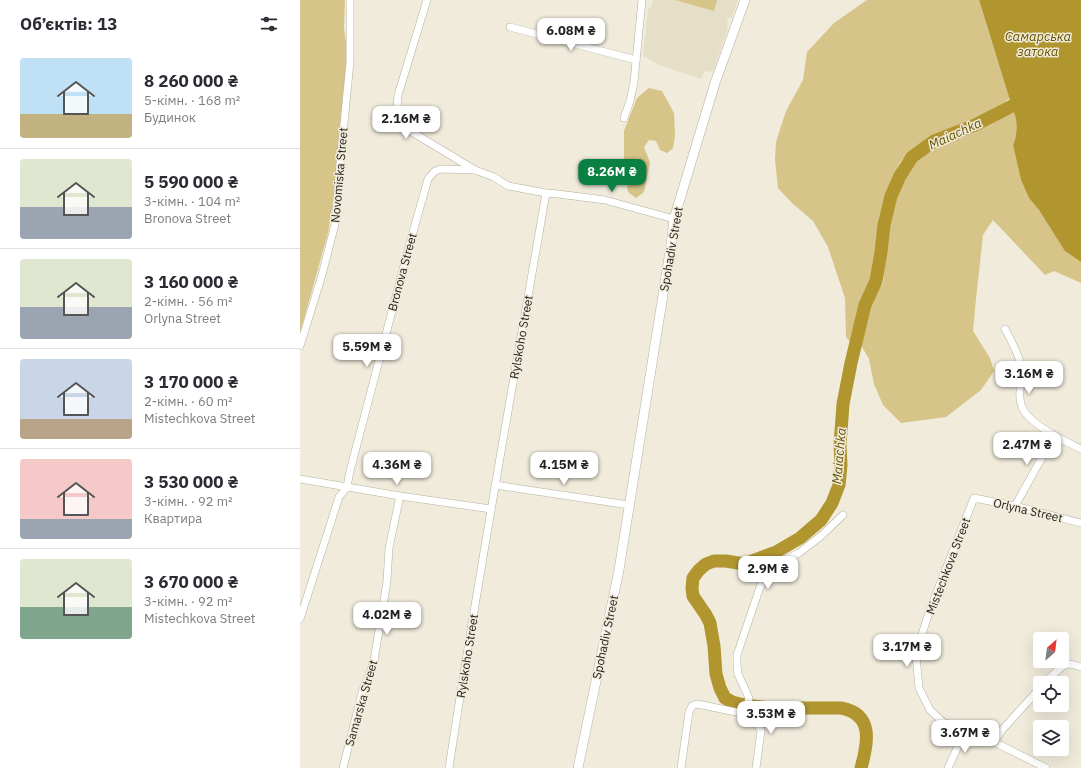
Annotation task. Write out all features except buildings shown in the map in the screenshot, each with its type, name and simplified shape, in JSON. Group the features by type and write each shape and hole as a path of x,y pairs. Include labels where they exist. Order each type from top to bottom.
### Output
{"street":[{"name":"Novomiska Street","path":"300,346 322,275 335,224 350,62 350,0"},
{"path":"427,0 398,95 397,106 399,117 403,126 475,170 494,177 508,186 546,193 605,200 674,219"},
{"path":"624,118 630,101 634,82 642,0"},
{"name":"Spohadiv Street","path":"578,768 630,505 674,219 715,83 745,0"},
{"path":"510,27 636,60"},
{"name":"Bronova Street","path":"300,620 339,497 348,487 350,470 428,179 435,170 475,170"},
{"name":"Rylskoho Street","path":"449,768 495,485 546,193"},
{"path":"1005,329 1016,348 1022,370 1019,394 1025,413 1054,436 1081,449"},
{"path":"1015,506 1054,436"},
{"path":"300,479 400,496 491,509"},
{"path":"495,485 630,505"},
{"name":"Samarska Street","path":"343,768 363,689 374,661 387,581 389,548 400,496"},
{"name":"Orlyna Street","path":"974,498 1015,506 1081,523"},
{"name":"Mistechkova Street","path":"974,498 932,607 916,655 919,688 930,710 943,722 994,742 1046,768"},
{"path":"747,711 749,698 738,674 737,656 760,587 770,569 776,564 799,552 821,536 843,515"},
{"path":"1052,676 1066,664 1081,667"},
{"path":"994,742 1002,730 1033,696"},
{"path":"680,768 689,712 692,706 697,704 747,711 761,731 756,768"},
{"path":"948,768 965,731"}],"shaded area":[{"path":"300,0 345,0 344,28 348,57 335,191 328,233 300,333"},
{"path":"653,0 738,0 732,18 728,18 728,28 713,71 704,72 701,79 662,66 643,56 648,9 651,7"},
{"path":"675,0 717,0 714,11"},
{"path":"867,0 979,0 1010,98 998,108 963,126 921,143 910,151 900,162 888,190 879,217 877,261 855,326 851,343 846,337 845,298 828,247 813,221 792,203 778,188 775,160 776,142 786,111 803,80 807,52 834,23"},
{"path":"649,88 662,91 674,113 675,136 673,148 667,153 660,150 656,141 649,140 644,147 650,162 644,192 636,198 628,192 624,165 624,131 637,98"},
{"path":"1014,113 1016,129 1013,145 1021,180 1029,198 1039,210 1065,250 1081,262 1081,283 1054,271 1045,275 993,220 983,235 973,331 990,358 994,371 981,390 946,417 901,423 883,405 874,384 869,359 862,347 862,333 871,301 883,283 892,212 898,195 913,164 927,150 941,146 977,128 993,118"}],"water":[{"name":"Самарська затока","path":"979,0 1081,0 1081,262 1065,251 1039,210 1029,198 1021,180 1013,145 1016,120"}],"waterway":[{"name":"Maiachka","path":"861,768 865,749 866,731 864,723 859,716 852,711 841,708 771,708 745,705 732,702 725,698 716,674 714,646 710,623 693,596 693,578 706,564 714,561 744,564 776,552 800,538 821,520 832,503 839,485 843,404 851,363 865,305 876,281 884,225 891,196 900,176 912,157 934,141 975,125 1012,106 1025,96"}]}
